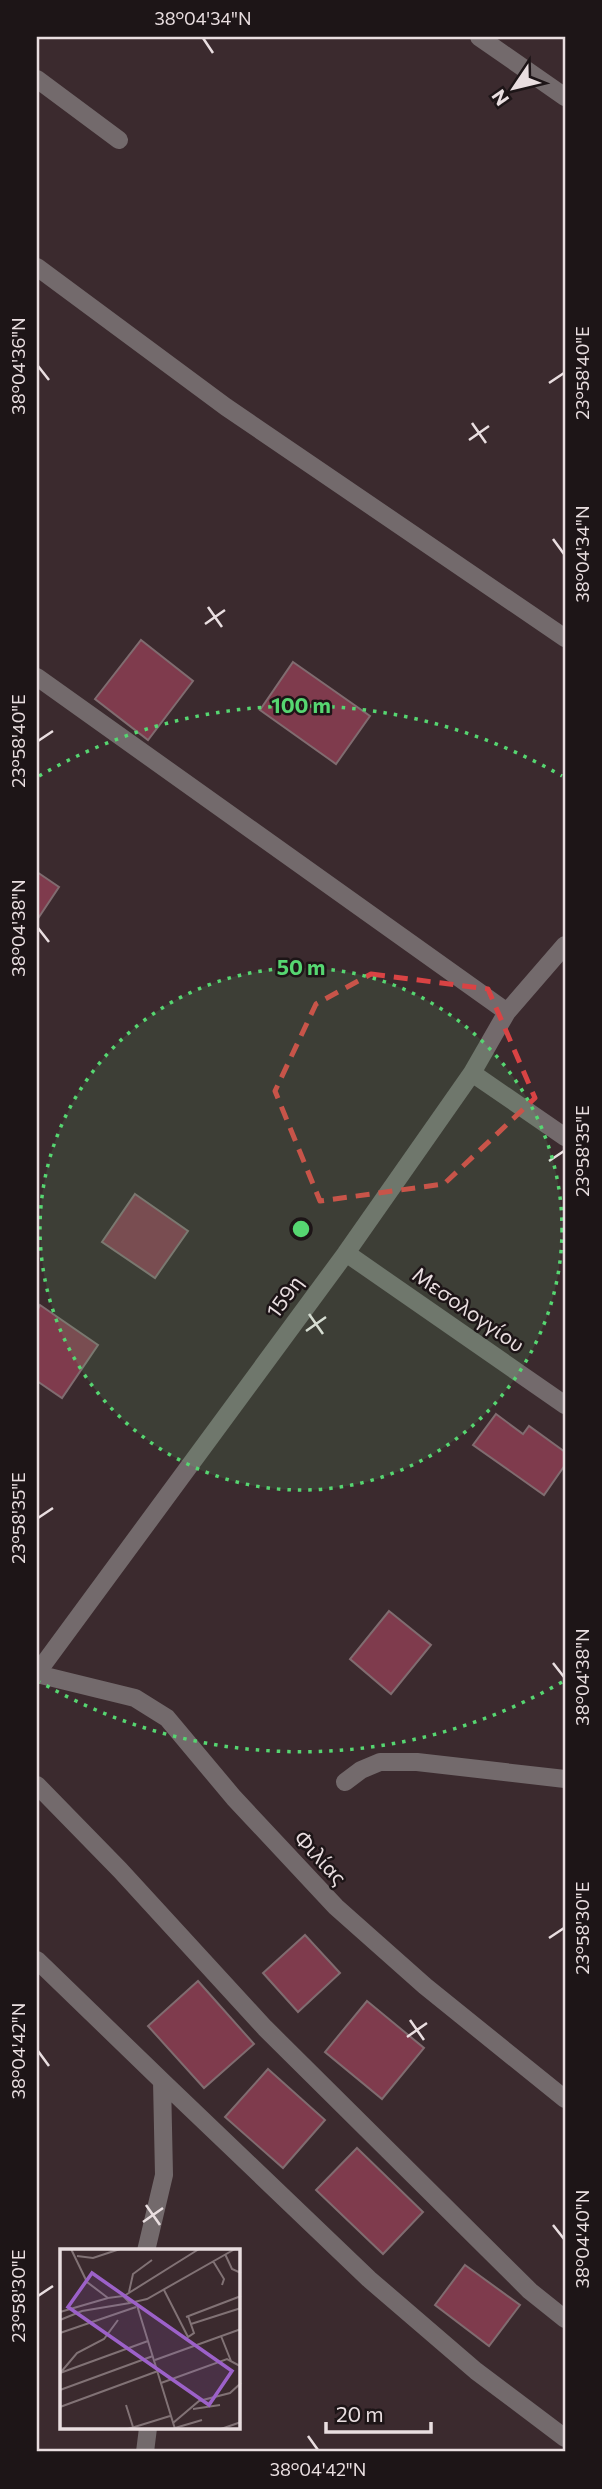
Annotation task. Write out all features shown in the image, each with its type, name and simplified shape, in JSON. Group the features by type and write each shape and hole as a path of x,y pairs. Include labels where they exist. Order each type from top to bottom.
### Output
{"street":[{"path":"479,37 565,97"},
{"path":"37,79 119,140"},
{"path":"37,267 226,407 565,638"},
{"path":"37,677 508,1012"},
{"name":"159η","path":"37,1674 346,1253 472,1073 508,1012 565,945"},
{"path":"472,1073 565,1137"},
{"name":"Μεσολογγίου","path":"346,1253 565,1405"},
{"name":"Φιλίας","path":"37,1674 135,1698 167,1718 234,1798 336,1907 425,1986 565,2099"},
{"path":"345,1782 361,1770 380,1762 417,1762 565,1779"},
{"path":"37,1785 120,1870 265,2028 530,2291 565,2319"},
{"path":"37,1960 369,2279 476,2371 565,2438"},
{"path":"146,2249 164,2175 162,2081"},
{"path":"145,2452 148,2430"}],"highlighted area":[{"path":"371,974 488,989 535,1098 444,1184 320,1201 275,1091 316,1004"}],"building":[{"path":"141,640 193,681 148,740 95,699"},
{"path":"293,662 370,716 336,764 260,710"},
{"path":"37,872 59,887 37,920"},
{"path":"135,1194 188,1231 155,1278 102,1242"},
{"path":"40,1305 98,1345 62,1398 37,1381 37,1311"},
{"path":"496,1414 523,1434 529,1426 565,1452 565,1465 544,1495 473,1445"},
{"path":"389,1611 431,1645 391,1694 350,1659"},
{"path":"305,1935 340,1973 298,2012 263,1973"},
{"path":"198,1981 254,2044 204,2088 148,2026"},
{"path":"367,2001 424,2048 382,2099 325,2052"},
{"path":"268,2069 325,2120 283,2168 225,2117"},
{"path":"357,2148 423,2212 383,2254 316,2190"},
{"path":"465,2265 520,2305 489,2346 435,2305"}]}
